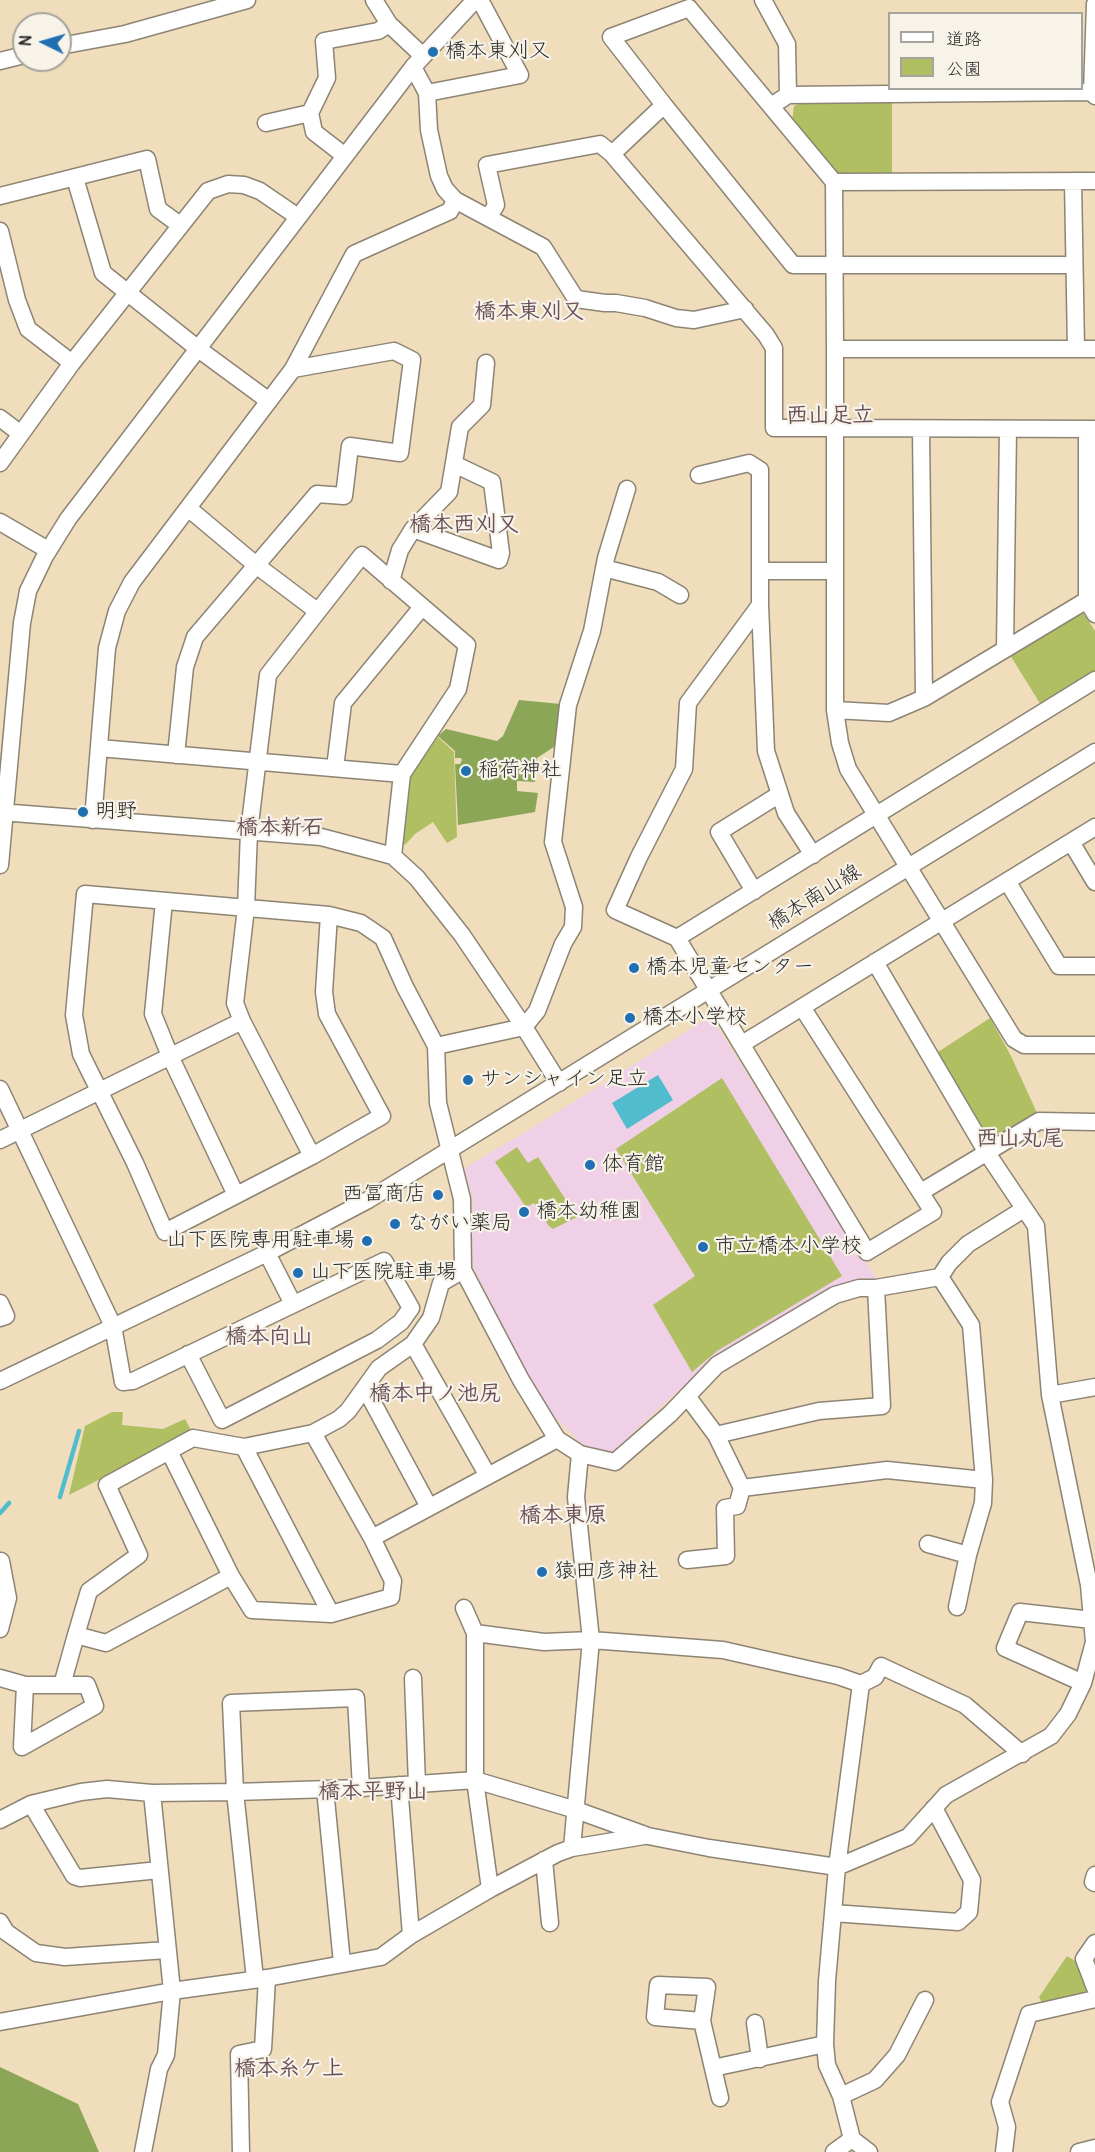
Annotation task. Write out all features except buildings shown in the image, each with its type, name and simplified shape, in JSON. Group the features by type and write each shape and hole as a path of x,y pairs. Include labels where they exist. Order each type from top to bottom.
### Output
{"street":[{"path":"72,44 125,34 247,0"},
{"path":"374,0 418,62 427,93 429,130 439,176 445,189 455,200 543,247 576,299 635,306 676,318 694,320 745,309"},
{"path":"0,865 2,813 22,623 28,591 48,550 68,519 345,156 418,62 475,0"},
{"path":"427,93 520,75 480,0"},
{"path":"763,0 787,44 788,95"},
{"path":"771,106 788,95 1094,94 1095,4"},
{"path":"1074,265 834,265 793,265 611,37 688,8 834,182 834,265 835,349 835,710 840,743 848,769 1014,1039 1024,1045 1095,1046"},
{"path":"345,156 314,132 310,113 327,78 324,41 378,31 389,24"},
{"path":"612,154 664,105"},
{"path":"266,123 310,113"},
{"path":"489,217 496,205 487,165 600,144 612,154 745,309 774,348 774,428 1091,429 1091,607 1005,648 924,698 889,713 835,710"},
{"path":"0,196 147,159 158,209 180,225"},
{"path":"75,178 103,273 197,348 269,401"},
{"path":"1072,181 1076,349"},
{"path":"834,182 1095,181"},
{"path":"0,463 72,363 208,191 228,184 244,184 260,191 298,217"},
{"path":"93,820 107,648 117,611 132,582 293,369 354,254 450,211 455,200"},
{"path":"0,231 17,300 28,329 72,363"},
{"path":"835,349 1095,349"},
{"path":"177,754 185,667 195,637 317,494 344,496 350,446 400,453 412,360 394,351 293,369"},
{"path":"392,581 400,550 413,530 449,492 460,427 482,405 486,363"},
{"path":"0,418 21,434"},
{"path":"921,429 924,698"},
{"path":"1005,648 1008,429"},
{"path":"699,475 749,463 760,470 760,605 766,751 786,813 813,855"},
{"path":"413,530 499,560 501,553 492,482 454,464"},
{"path":"436,1046 524,1027 537,1011 563,944 573,927 574,907 553,842 568,705 592,631 604,568 627,489"},
{"path":"188,508 256,565 317,611"},
{"path":"0,522 48,550"},
{"path":"312,1156 242,1021 236,1003 246,908 249,832 268,675 362,555 467,645 458,689 402,774 393,856"},
{"path":"604,568 658,582 680,595"},
{"path":"760,571 835,571"},
{"path":"760,605 688,703 684,769 639,856 615,910 677,938 867,1252 933,1212 802,1007"},
{"path":"335,768 343,703 422,607"},
{"path":"677,938 1095,680"},
{"path":"99,748 402,774"},
{"name":"橋本南山線","path":"0,1381 267,1253 368,1200 1095,752"},
{"path":"754,891 719,832 780,794"},
{"path":"2,813 321,837 393,856 417,878 462,935 559,1083"},
{"path":"742,1044 1095,827"},
{"path":"1071,842 1095,882"},
{"path":"1007,881 1059,966 1095,966"},
{"path":"329,915 324,992 327,1014 382,1116 312,1156 165,1232 135,1163 98,1091 81,1054 74,1015 85,894 329,915 361,922 383,938 405,987 436,1046 438,1103 462,1199 463,1270 521,1380 556,1439 580,1454 615,1462 670,1414 717,1365 836,1295 859,1288 876,1288 940,1277 949,1263 968,1244 1024,1209"},
{"path":"164,901 153,1014 170,1056 236,1195"},
{"path":"0,1820 31,1804 81,1792 107,1789 152,1793 235,1792 362,1788 475,1780 576,1810 648,1836 709,1848 837,1867 908,1836 946,1795 1051,1737 1068,1714 1083,1683 1094,1642 1092,1585 1050,1395 1036,1226 987,1153 875,962"},
{"path":"0,1140 242,1021"},
{"path":"0,1089 113,1326 123,1382 133,1381 188,1354 384,1261 411,1308 401,1322 377,1340 222,1420 188,1354"},
{"path":"921,1192 1039,1121 1095,1122"},
{"path":"267,1253 293,1304"},
{"path":"62,1685 89,1591 139,1555 107,1485 193,1438 244,1447 313,1433 339,1419 348,1411 379,1368 413,1344 430,1318 441,1284 463,1270"},
{"path":"940,1277 971,1325 984,1480 983,1503 968,1555 957,1608"},
{"path":"716,1435 819,1411 882,1406 876,1288"},
{"path":"0,1303 6,1316 0,1318"},
{"path":"413,1344 488,1476"},
{"path":"1050,1395 1095,1387"},
{"path":"365,1388 429,1507"},
{"path":"687,1396 716,1435 742,1488 737,1506 725,1508 726,1556 687,1560"},
{"path":"169,1451 231,1576 252,1610 331,1614 391,1597 393,1581 372,1538 313,1433"},
{"path":"372,1538 556,1439"},
{"path":"244,1447 331,1614"},
{"path":"572,1848 591,1640 576,1497 580,1454"},
{"path":"742,1488 887,1470 984,1480"},
{"path":"928,1544 968,1555"},
{"path":"0,1629 8,1598 2,1561"},
{"path":"76,1635 106,1643 231,1576"},
{"path":"464,1608 475,1633 475,1780 490,1889"},
{"path":"1083,1683 1005,1648 1020,1612 1092,1620"},
{"path":"475,1633 544,1642 591,1640 723,1650 838,1676 861,1684 874,1677 881,1666 965,1704 1022,1754"},
{"path":"0,1678 25,1685 87,1685 95,1706 22,1747 25,1685"},
{"path":"413,1678 417,1784"},
{"path":"861,1684 837,1867 827,1981 825,2044 827,2065 841,2096 852,2139 870,2152"},
{"path":"241,2152 238,2054 263,2049 261,1978 235,1792 231,1703 356,1698 362,1788"},
{"path":"399,1785 411,1935"},
{"path":"325,1789 342,1963"},
{"path":"142,2152 159,2069 165,2055 172,1991 152,1793"},
{"path":"31,1804 74,1876 80,1878 159,1870"},
{"path":"833,1914 958,1922 969,1912 972,1880 934,1808"},
{"path":"0,2022 381,1957 411,1935 544,1860 572,1848 648,1836"},
{"path":"544,1860 550,1923"},
{"path":"1095,1875 1093,1882 1095,1883"},
{"path":"0,1922 6,1932 36,1953 65,1957 167,1950"},
{"path":"1095,1943 1084,1959 1095,1988"},
{"path":"1004,2152 1007,2127 1000,2102 1029,2014 1095,1999"},
{"path":"841,2096 875,2080 897,2055 925,2000"},
{"path":"702,2021 720,2098"},
{"path":"755,2023 760,2058"},
{"path":"713,2068 825,2044"},
{"path":"834,2152 852,2139"},
{"path":"1079,2152 1094,2150"}],"shaded area":[{"name":"市立橋本小学校","path":"705,1020 713,1020 878,1281 856,1281 837,1285 719,1353 610,1454 581,1443 552,1414 520,1359 471,1263 473,1199 465,1174 466,1167"}],"green space":[{"path":"802,102 892,102 892,174 833,172 792,122 794,106"},
{"path":"1077,612 1084,614 1095,631 1095,673 1041,705 1010,655"},
{"path":"519,700 561,704 557,745 537,758 535,782 517,781 517,791 538,793 535,812 458,825 455,764 460,764 462,760 455,758 455,751 438,736 446,729 497,741 503,736"},
{"path":"438,737 454,752 457,837 447,843 433,822 415,834 405,845 402,841 409,778"},
{"path":"990,1018 1011,1056 1038,1115 995,1140 987,1138 935,1054"},
{"path":"722,1078 842,1276 717,1351 692,1372 653,1305 695,1276 616,1149"},
{"path":"517,1147 528,1163 538,1157 577,1217 553,1229 534,1203 526,1207 495,1162"},
{"path":"112,1412 123,1412 122,1425 163,1429 185,1419 192,1432 69,1495 85,1426"},
{"path":"1067,1956 1080,1964 1088,1995 1043,2005 1039,1997"},
{"path":"0,2067 78,2104 99,2152 0,2152"}],"water":[{"path":"658,1075 673,1100 627,1129 612,1103"}],"waterway":[{"path":"60,1497 79,1431"},
{"path":"0,1513 9,1503"}],"place":[{"name":"橋本東刈又","path":"433,52"},
{"name":"稲荷神社","path":"466,771"},
{"name":"明野","path":"83,812"},
{"name":"橋本児童センター","path":"634,968"},
{"name":"橋本小学校","path":"630,1018"},
{"name":"サンシャイン足立","path":"468,1080"},
{"name":"体育館","path":"590,1165"},
{"name":"西冨商店","path":"438,1195"},
{"name":"橋本幼稚園","path":"524,1212"},
{"name":"ながい薬局","path":"395,1224"},
{"name":"山下医院専用駐車場","path":"367,1241"},
{"name":"市立橋本小学校","path":"703,1247"},
{"name":"山下医院駐車場","path":"298,1273"},
{"name":"猿田彦神社","path":"542,1572"}],"district":[{"name":"橋本東刈又","path":"529,312"},
{"name":"西山足立","path":"830,416"},
{"name":"橋本西刈又","path":"464,525"},
{"name":"橋本新石","path":"280,828"},
{"name":"西山丸尾","path":"1020,1139"},
{"name":"橋本向山","path":"269,1337"},
{"name":"橋本中ノ池尻","path":"435,1394"},
{"name":"橋本東原","path":"563,1516"},
{"name":"橋本平野山","path":"373,1792"},
{"name":"橋本糸ケ上","path":"289,2069"}]}
